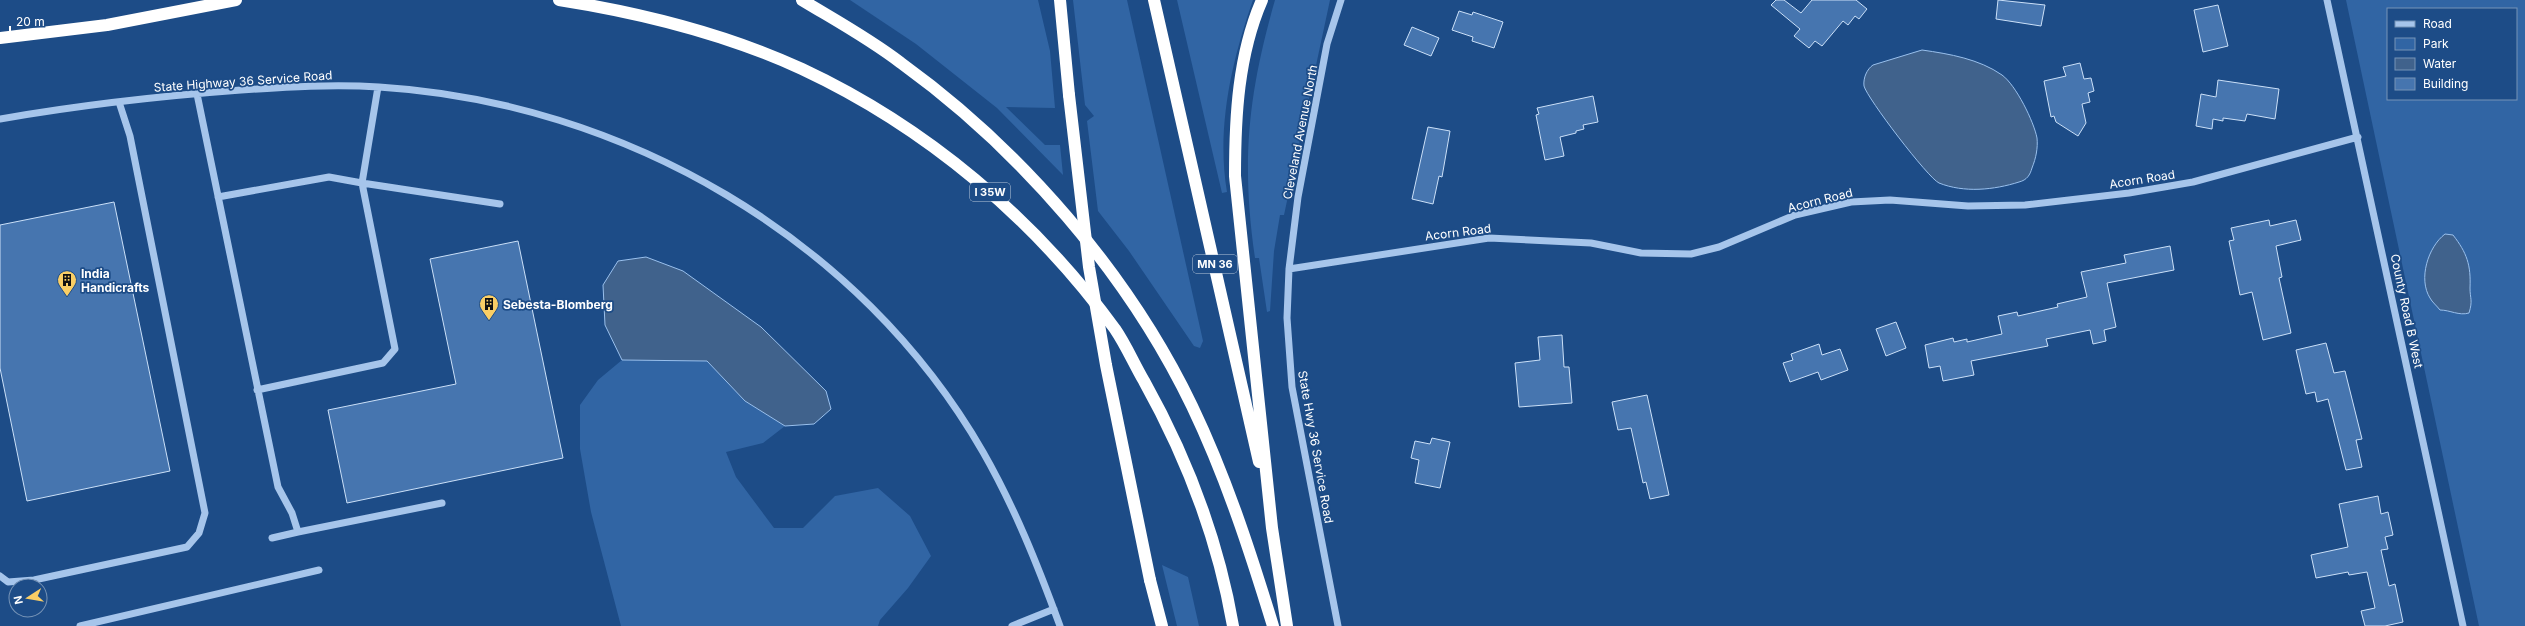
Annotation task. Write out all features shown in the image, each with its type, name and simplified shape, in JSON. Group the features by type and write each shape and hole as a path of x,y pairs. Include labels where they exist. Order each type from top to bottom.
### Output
{"highway":[{"path":"0,38 107,25 236,0"},
{"name":"I 35W","path":"559,0 632,14 686,28 751,49 800,69 847,92 893,119 937,148 988,190 1027,226 1071,275 1116,330 1165,419 1187,466 1206,516 1221,566 1233,626"},
{"path":"802,0 900,62 949,99 998,143 1044,190 1125,292 1160,347 1184,392 1218,464 1241,526 1273,626"},
{"path":"1060,0 1069,95 1089,267 1107,372 1150,580 1162,626"},
{"name":"MN 36","path":"1154,0 1240,374 1272,528 1287,626"},
{"path":"1262,0 1248,45 1239,88 1235,132 1235,176 1272,528"}],"street":[{"name":"Cleveland Avenue North","path":"1288,269 1298,197 1328,44 1341,0"},
{"name":"County Road B West","path":"2327,0 2358,137 2463,626"},
{"name":"State Highway 36 Service Road","path":"0,119 119,102 197,94 307,86 378,86 442,93 493,102 550,116 599,133 653,155 744,205 792,239 837,276 874,312 914,355 946,396 982,450 1013,506 1036,560 1060,626"},
{"path":"257,390 383,363 395,349 362,183 378,86"},
{"path":"197,94 278,487 292,513 298,532"},
{"path":"0,576 8,582 34,580 187,547 199,533 205,513 130,136 119,102"},
{"name":"Acorn Road","path":"1288,269 1489,238 1591,243 1641,253 1691,254 1719,247 1795,215 1851,202 1890,200 1968,206 2025,205 2130,193 2193,182 2358,137"},
{"path":"218,196 329,177 500,204"},
{"name":"State Hwy 36 Service Road","path":"1288,269 1287,318 1292,387 1338,626"},
{"path":"272,538 442,503"},
{"path":"80,626 319,570"},
{"path":"1012,626 1054,609"}],"green space":[{"path":"850,0 1038,0 1050,51 1055,108 1006,107 1045,145 1060,145 1063,175 997,108 916,44"},
{"path":"1073,0 1127,0 1203,341 1200,348 1194,346 1129,251 1098,211 1087,121 1094,116 1085,105"},
{"path":"1177,0 1253,0 1245,23 1228,94 1223,143 1227,192 1222,193"},
{"path":"1275,0 1330,0 1284,215 1280,215 1274,251 1270,311 1267,312 1259,258 1255,258 1248,190 1248,159 1253,98 1266,34"},
{"path":"2346,0 2525,0 2525,626 2479,626"},
{"path":"622,360 707,361 745,401 785,426 763,443 726,452 736,477 774,528 803,528 835,496 878,488 910,516 931,556 908,588 880,620 878,626 621,626 591,512 580,449 580,405 598,380"},
{"path":"1162,565 1188,577 1199,626 1177,626"}],"water":[{"path":"1922,50 1954,55 1984,65 2002,75 2013,87 2024,104 2037,138 2035,160 2026,179 2009,185 1979,189 1949,186 1939,183 1933,178 1911,153 1875,106 1864,86 1864,80 1867,71 1873,65"},
{"path":"2445,234 2453,235 2462,248 2469,266 2471,305 2469,313 2462,314 2440,310 2431,300 2427,290 2425,273 2427,264 2434,247"},
{"path":"646,257 683,271 761,327 826,391 831,409 814,424 785,426 745,401 707,361 622,360 605,325 603,285 618,261"}],"building":[{"path":"1776,0 1784,0 1801,13 1812,0 1856,0 1867,9 1859,19 1855,16 1848,25 1843,21 1822,46 1815,41 1809,48 1794,36 1800,29 1771,5"},
{"path":"1998,0 2045,5 2041,26 1996,19"},
{"path":"2218,5 2228,46 2203,52 2194,10"},
{"path":"1459,11 1472,15 1473,12 1503,22 1494,48 1472,41 1473,37 1452,30"},
{"path":"1412,27 1439,38 1431,56 1404,45"},
{"path":"2080,63 2084,79 2091,78 2094,91 2088,93 2090,102 2082,104 2086,123 2078,136 2056,122 2054,116 2051,117 2044,81 2066,76 2063,67"},
{"path":"2218,80 2279,89 2275,119 2247,114 2245,121 2223,118 2223,121 2213,119 2212,129 2196,126 2201,94 2216,97"},
{"path":"1593,96 1598,122 1583,125 1584,129 1576,131 1576,133 1560,137 1564,156 1545,160 1536,115 1539,114 1537,108"},
{"path":"1428,127 1450,131 1442,177 1439,176 1433,204 1412,199"},
{"name":"India Handicrafts","path":"114,202 170,471 27,501 0,368 0,225"},
{"path":"2269,220 2270,226 2296,220 2301,240 2276,246 2282,277 2279,278 2291,333 2263,340 2252,292 2240,295 2229,241 2234,240 2231,228"},
{"name":"Sebesta-Blomberg","path":"518,241 563,458 347,503 328,410 456,384 430,259"},
{"path":"2170,246 2174,270 2107,283 2116,327 2104,330 2106,341 2093,344 2090,330 2046,339 2048,346 1971,361 1974,375 1943,381 1940,366 1929,368 1925,345 1953,338 1954,342 1967,339 1967,342 2002,334 1998,316 2017,312 2018,316 2058,307 2057,304 2087,297 2081,272 2126,263 2124,255"},
{"path":"1896,322 1906,348 1886,356 1876,329"},
{"path":"1562,335 1564,367 1569,367 1572,403 1519,407 1515,363 1540,360 1538,337"},
{"path":"2326,343 2334,373 2345,371 2362,439 2356,440 2362,467 2346,470 2328,399 2317,402 2315,392 2306,394 2296,350"},
{"path":"1819,344 1822,355 1840,349 1848,370 1821,380 1818,372 1790,382 1783,363 1793,360 1791,354"},
{"path":"1647,395 1669,495 1650,499 1646,482 1643,483 1631,428 1618,430 1612,402"},
{"path":"1432,438 1450,442 1440,488 1415,483 1419,460 1411,458 1415,441 1430,444"},
{"path":"2378,496 2381,514 2388,512 2393,535 2385,537 2388,549 2381,550 2389,586 2395,584 2403,622 2385,626 2365,626 2361,611 2375,608 2367,572 2349,575 2348,572 2316,578 2311,555 2348,547 2339,504"}],"place":[{"name":"India Handicrafts","path":"67,297"},
{"name":"Sebesta-Blomberg","path":"489,321"}]}
